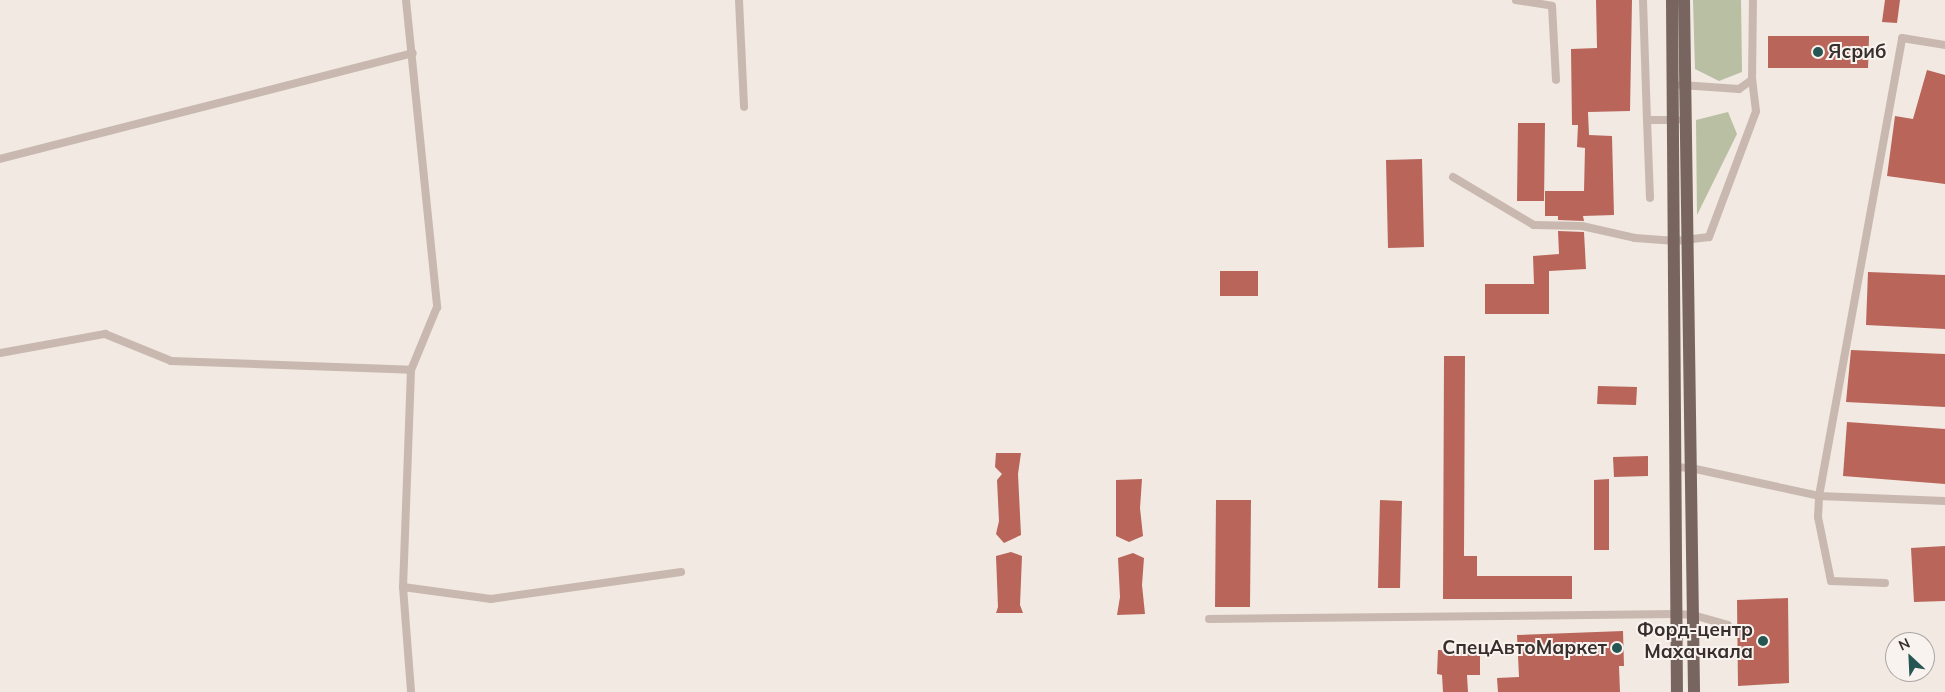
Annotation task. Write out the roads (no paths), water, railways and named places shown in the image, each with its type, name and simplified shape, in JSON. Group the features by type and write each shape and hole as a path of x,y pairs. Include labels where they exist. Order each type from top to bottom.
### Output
{"main road":[{"path":"1672,0 1690,240 1690,468 1694,692"},
{"path":"1679,85 1684,0"},
{"path":"1677,692 1675,467 1676,241 1680,120"}],"lane":[{"path":"406,0 413,53 437,307 411,370 403,587 411,692"},
{"path":"738,0 744,107"},
{"path":"1516,0 1552,6 1556,80"},
{"path":"1643,0 1650,198"},
{"path":"1453,177 1534,225 1582,226 1635,238 1676,241 1709,237 1756,111 1752,80 1753,0"},
{"path":"1885,583 1831,581 1818,517 1819,496 1902,38 1945,45"},
{"path":"0,159 413,53"},
{"path":"1679,85 1739,88 1752,80"},
{"path":"1647,120 1680,120"},
{"path":"0,353 105,334 171,361 411,370"},
{"path":"1675,467 1690,468 1819,496 1945,501"},
{"path":"403,587 491,599 681,572"},
{"path":"1209,619 1676,614 1693,615 1728,625"}],"place":[{"name":"Ясриб","path":"1818,52"},
{"name":"Форд-центр Махачкала","path":"1763,641"},
{"name":"СпецАвтоМаркет","path":"1617,648"}]}
